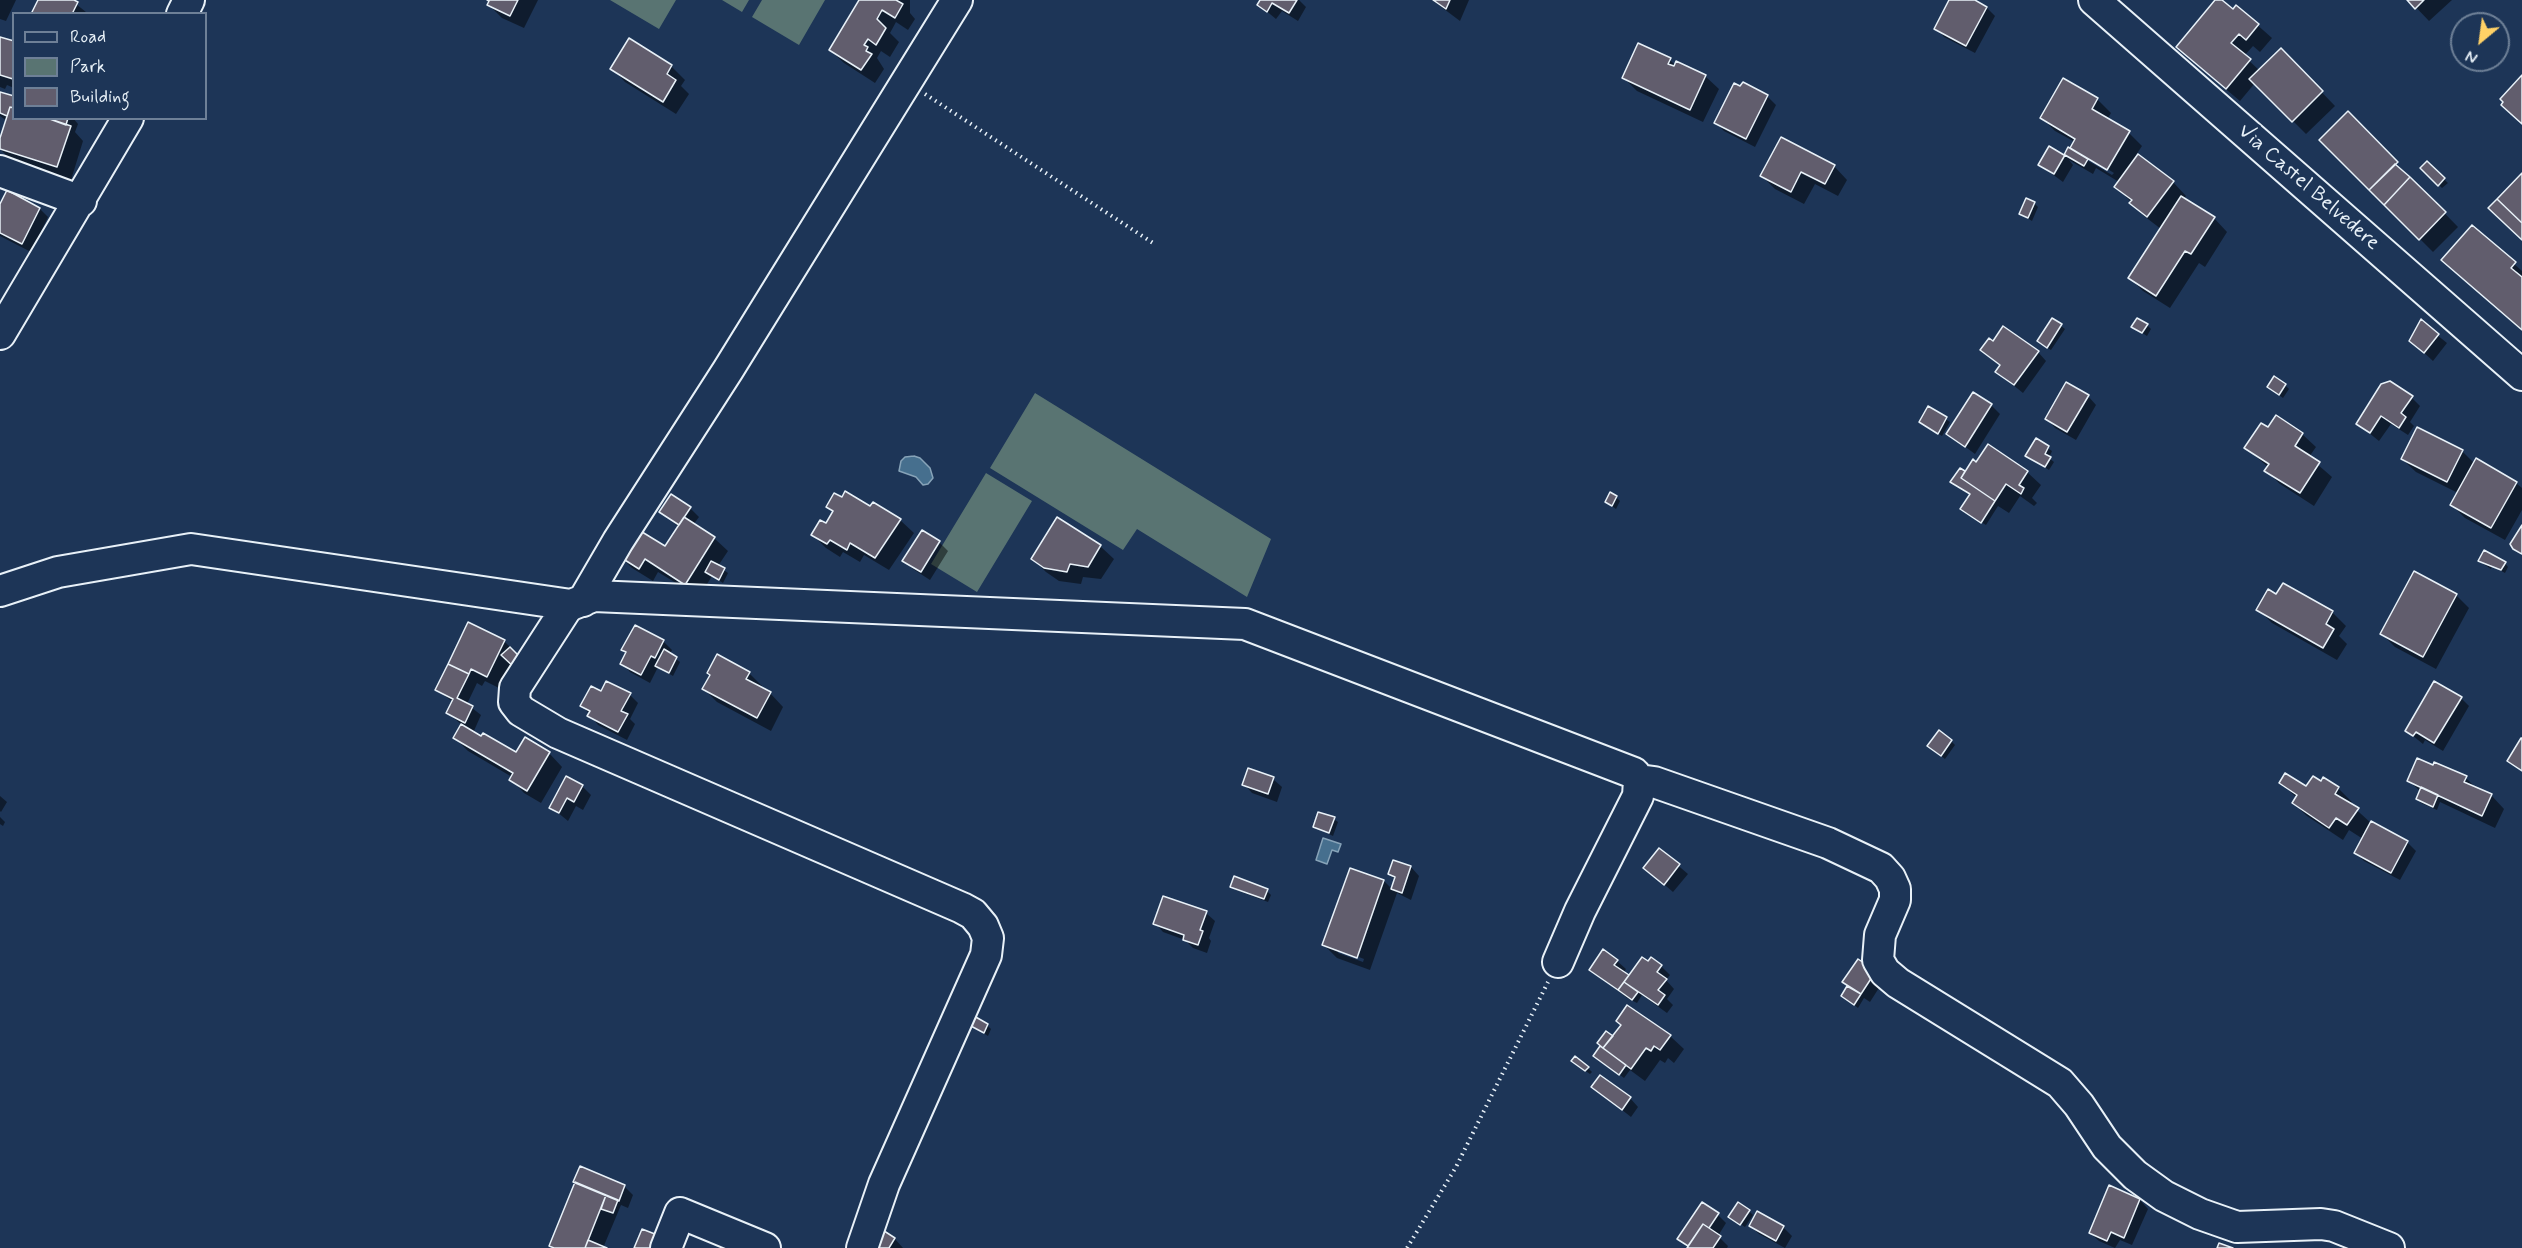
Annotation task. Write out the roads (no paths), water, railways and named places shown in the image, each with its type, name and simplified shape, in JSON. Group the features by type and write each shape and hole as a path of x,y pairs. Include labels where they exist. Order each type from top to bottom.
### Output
{"street":[{"path":"577,603 728,370 957,0"},
{"name":"Via Castel Belvedere","path":"2094,0 2522,375"},
{"path":"0,334 128,120"},
{"path":"0,171 81,201"},
{"path":"0,591 58,572 191,549 577,603"},
{"path":"862,1248 884,1184 986,955 988,938 983,926 974,914 962,908 558,733 520,711 514,702 515,688 566,609 577,603 594,596 1245,624 1634,773 1639,780 1638,796 1580,911 1558,962"},
{"path":"1639,780 1654,782 1828,843 1881,868 1890,878 1895,889 1895,900 1880,935 1878,960 1885,972 1898,983 2060,1083 2079,1105 2107,1147 2135,1175 2164,1197 2200,1214 2237,1227 2321,1224 2334,1226 2389,1248"},
{"path":"666,1248 680,1213 765,1248"}],"water":[{"path":"905,457 920,458 930,468 933,478 928,484 923,485 916,477 899,471 901,461"},
{"path":"1323,838 1341,844 1338,852 1332,850 1327,864 1316,860"}]}
